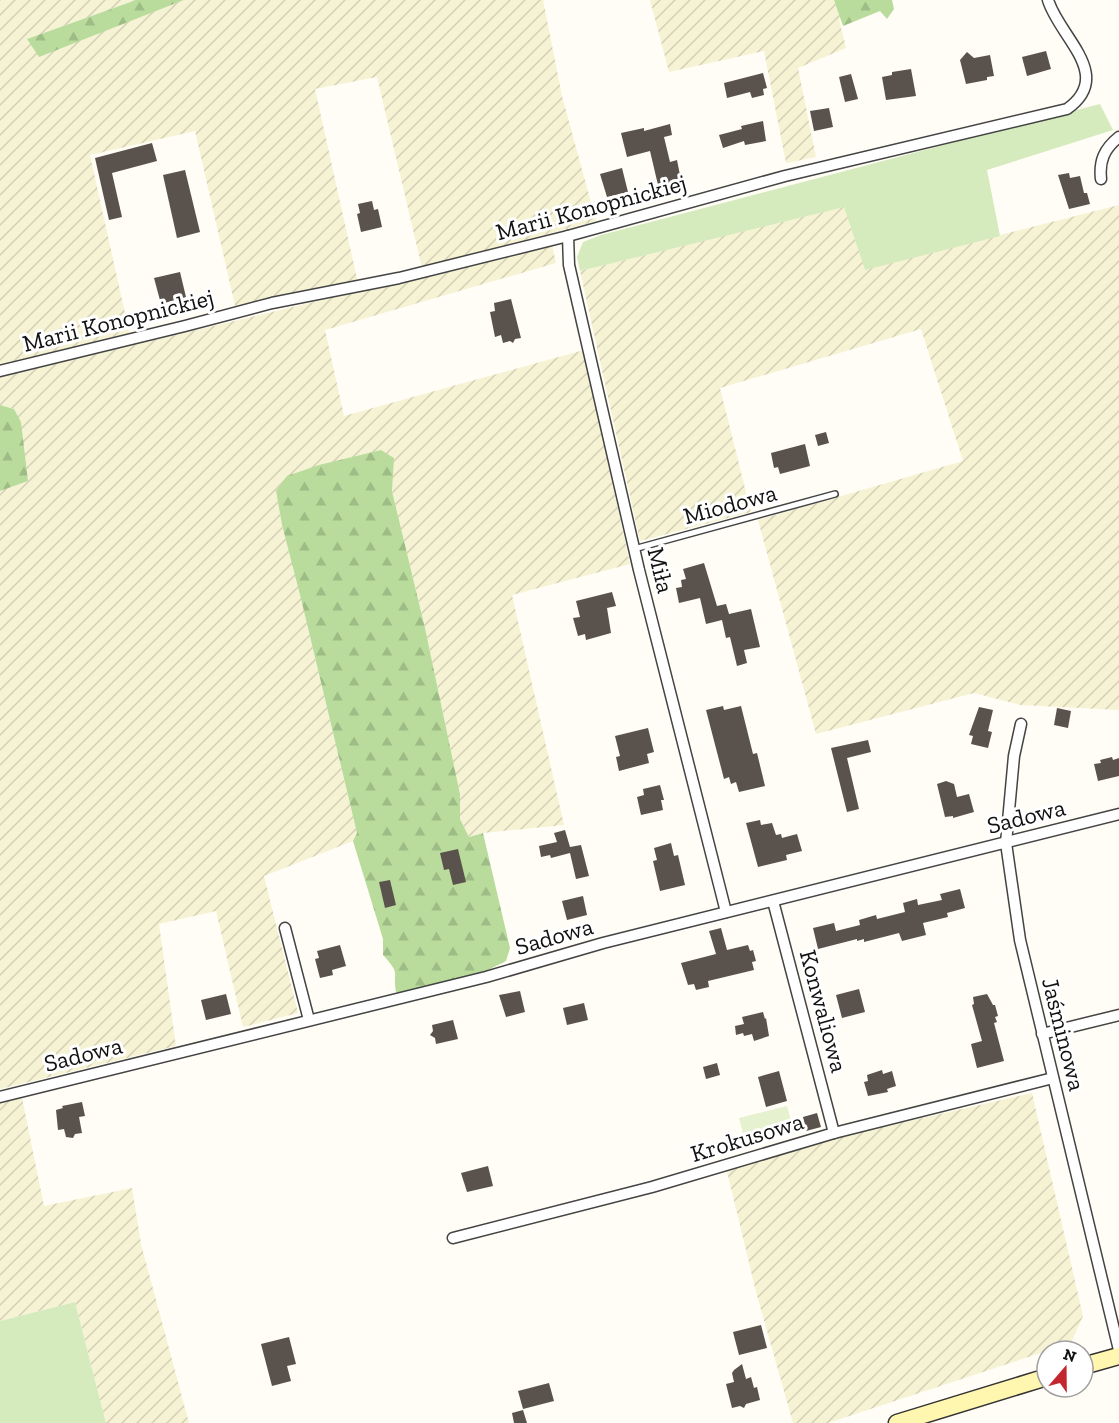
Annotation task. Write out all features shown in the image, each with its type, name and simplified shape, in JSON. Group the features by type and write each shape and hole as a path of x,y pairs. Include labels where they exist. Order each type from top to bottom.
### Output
{"main road":[{"path":"1095,1363 1119,1356"},
{"path":"897,1423 1035,1381"}],"street":[{"name":"Marii Konopnickiej","path":"0,371 272,303 399,278 568,236 785,176 1067,109 1078,101 1084,91 1086,67 1079,52 1057,20 1048,0"},
{"path":"1101,179 1100,166 1103,154 1119,137"},
{"name":"Miła","path":"568,236 569,265 634,549 726,912"},
{"name":"Jaśminowa","path":"1021,724 1014,756 1006,843 1020,940 1119,1350"},
{"name":"Sadowa","path":"0,1097 486,977 603,943 1119,814"},
{"name":"Konwaliowa","path":"773,901 834,1132"},
{"path":"285,928 309,1020"},
{"path":"1042,1034 1119,1015"},
{"name":"Krokusowa","path":"453,1238 652,1187 834,1132 1053,1078"}],"lane":[{"name":"Miodowa","path":"634,549 835,494"}],"shaded area":[{"path":"0,0 136,0 27,39 184,0 543,0 562,96 596,221 422,268 377,77 315,89 358,283 236,310 195,131 90,155 130,336 0,368"},
{"path":"650,0 834,0 841,18 839,19 846,48 798,68 816,157 786,163 764,51 669,72"},
{"path":"1119,205 1119,710 1021,705 974,693 816,734 758,520 963,461 921,329 720,388 751,512 640,541 580,271 844,206 865,269"},
{"path":"552,245 556,263 325,330 344,416 584,350 630,564 512,595 564,825 483,833 469,837 460,819 460,794 425,628 392,491 393,458 276,491 282,525 357,833 353,841 264,876 298,1013 243,1027 216,911 159,924 176,1046 0,1089 0,491 28,481 14,409 0,405 0,377"},
{"path":"21,1093 44,1206 132,1188 141,1244 189,1423 106,1423 75,1302 0,1321 0,1099"},
{"path":"1032,1093 1083,1316 1073,1339 1035,1339 1035,1355 828,1423 793,1423 756,1292 725,1163"}],"green space":[{"path":"136,0 184,0 39,57 27,39"},
{"path":"834,0 892,0 894,9 887,19 880,11 843,26"},
{"path":"1100,104 1113,130 987,170 1000,236 865,270 844,207 580,271 577,257 583,242 601,235"},
{"path":"0,405 14,409 21,422 28,481 0,491"},
{"path":"381,450 394,458 392,491 425,628 460,794 460,819 469,837 483,833 510,948 506,961 488,970 402,993 396,992 394,970 383,955 383,939 353,841 357,833 282,525 276,491 287,476 319,465"},
{"path":"787,1106 793,1128 745,1141 739,1118"},
{"path":"75,1302 106,1423 0,1423 0,1321"}],"building":[{"path":"1046,51 1051,69 1027,76 1022,57"},
{"path":"967,52 974,58 990,55 994,76 987,77 987,80 966,84 960,60"},
{"path":"911,69 916,96 886,100 882,77 892,75 892,72"},
{"path":"763,73 767,88 763,89 764,95 752,98 750,92 727,98 724,83"},
{"path":"851,74 858,99 845,102 839,77"},
{"path":"829,108 833,127 814,131 810,111"},
{"path":"763,121 766,141 745,145 744,141 723,148 719,135 742,129 741,126"},
{"path":"670,124 672,135 664,137 670,162 677,160 681,180 658,185 650,151 627,157 621,133 644,128 644,131"},
{"path":"152,143 157,161 112,173 122,217 109,220 95,158"},
{"path":"622,168 628,192 607,197 600,174"},
{"path":"185,170 200,232 177,238 163,175"},
{"path":"1069,173 1070,178 1080,176 1084,193 1087,193 1090,204 1069,209 1058,175"},
{"path":"372,201 374,210 378,209 382,227 361,232 357,214 360,213 358,204"},
{"path":"180,272 186,297 161,304 154,278"},
{"path":"511,299 521,338 515,339 513,343 510,341 503,343 501,335 495,337 490,312 495,311 494,303"},
{"path":"826,432 829,443 818,446 815,435"},
{"path":"805,444 810,466 780,474 778,467 774,468 771,453"},
{"path":"704,563 717,606 726,604 729,614 751,609 760,647 744,650 747,663 737,666 730,637 726,638 722,620 706,624 700,598 679,603 676,588 682,587 681,580 686,579 683,569"},
{"path":"612,592 616,606 607,608 611,633 586,640 585,634 578,636 573,618 580,617 576,601"},
{"path":"723,706 724,710 741,706 753,754 757,753 765,786 739,792 736,782 731,784 729,777 724,779 706,710"},
{"path":"979,707 993,710 988,731 992,732 988,748 971,744 973,736 969,735"},
{"path":"1057,708 1071,711 1068,728 1054,725"},
{"path":"648,728 654,752 647,754 649,763 619,771 616,757 620,756 615,736"},
{"path":"868,740 871,752 847,758 859,809 847,812 831,748"},
{"path":"1112,757 1113,760 1119,758 1119,776 1098,781 1094,764"},
{"path":"946,781 954,784 957,797 969,794 974,812 953,818 953,816 945,817 937,784"},
{"path":"660,785 664,800 661,800 663,810 641,815 637,797 644,795 643,789"},
{"path":"760,820 761,825 772,823 776,835 781,834 782,838 797,834 802,851 786,855 787,860 758,867 746,823"},
{"path":"565,830 570,847 581,845 589,876 576,879 570,853 551,858 550,855 541,857 539,846 557,842 554,833"},
{"path":"671,843 674,856 678,855 685,885 660,891 653,861 657,860 654,848"},
{"path":"458,849 466,882 453,885 449,869 444,870 440,853"},
{"path":"390,880 396,905 385,908 379,882"},
{"path":"960,889 965,908 947,913 948,917 923,923 926,935 902,941 899,933 864,942 864,939 857,941 857,939 818,949 813,928 834,923 836,931 860,925 859,920 876,915 877,919 905,912 903,903 917,899 918,905 942,900 940,894"},
{"path":"583,896 587,915 567,920 562,901"},
{"path":"721,928 727,950 748,945 750,951 753,950 756,961 752,962 754,970 708,981 709,987 696,990 694,984 688,985 681,963 716,954 709,931"},
{"path":"340,945 346,966 332,970 333,975 320,978 315,959 319,958 317,951"},
{"path":"859,989 865,1012 842,1018 836,995"},
{"path":"520,991 525,1012 506,1017 499,995"},
{"path":"226,994 231,1014 206,1020 201,1000"},
{"path":"987,994 995,1005 998,1016 995,1017 997,1022 994,1023 1004,1061 977,1068 971,1044 982,1041 972,1005 974,1004 973,997"},
{"path":"584,1003 588,1020 567,1025 563,1008"},
{"path":"763,1012 769,1036 754,1041 752,1034 736,1035 735,1026 744,1024 742,1017"},
{"path":"453,1020 458,1039 436,1044 435,1038 430,1035 433,1031 432,1025"},
{"path":"717,1063 720,1075 706,1079 703,1067"},
{"path":"882,1070 883,1074 892,1071 896,1086 887,1089 888,1092 868,1096 864,1082 868,1081 867,1075"},
{"path":"779,1071 787,1101 766,1107 758,1077"},
{"path":"82,1102 85,1116 79,1117 82,1133 75,1134 73,1138 66,1137 64,1129 58,1130 56,1110 63,1108 62,1106"},
{"path":"817,1113 821,1127 806,1131 803,1117"},
{"path":"488,1166 493,1186 467,1192 461,1173"},
{"path":"761,1325 767,1348 739,1355 733,1332"},
{"path":"289,1337 296,1364 287,1366 291,1381 272,1386 261,1344"},
{"path":"742,1364 746,1379 751,1377 754,1388 757,1387 760,1400 746,1404 744,1408 740,1406 732,1408 726,1384 734,1382 732,1373"},
{"path":"549,1383 554,1401 523,1409 518,1391"},
{"path":"523,1410 527,1423 514,1423 512,1413"}]}
